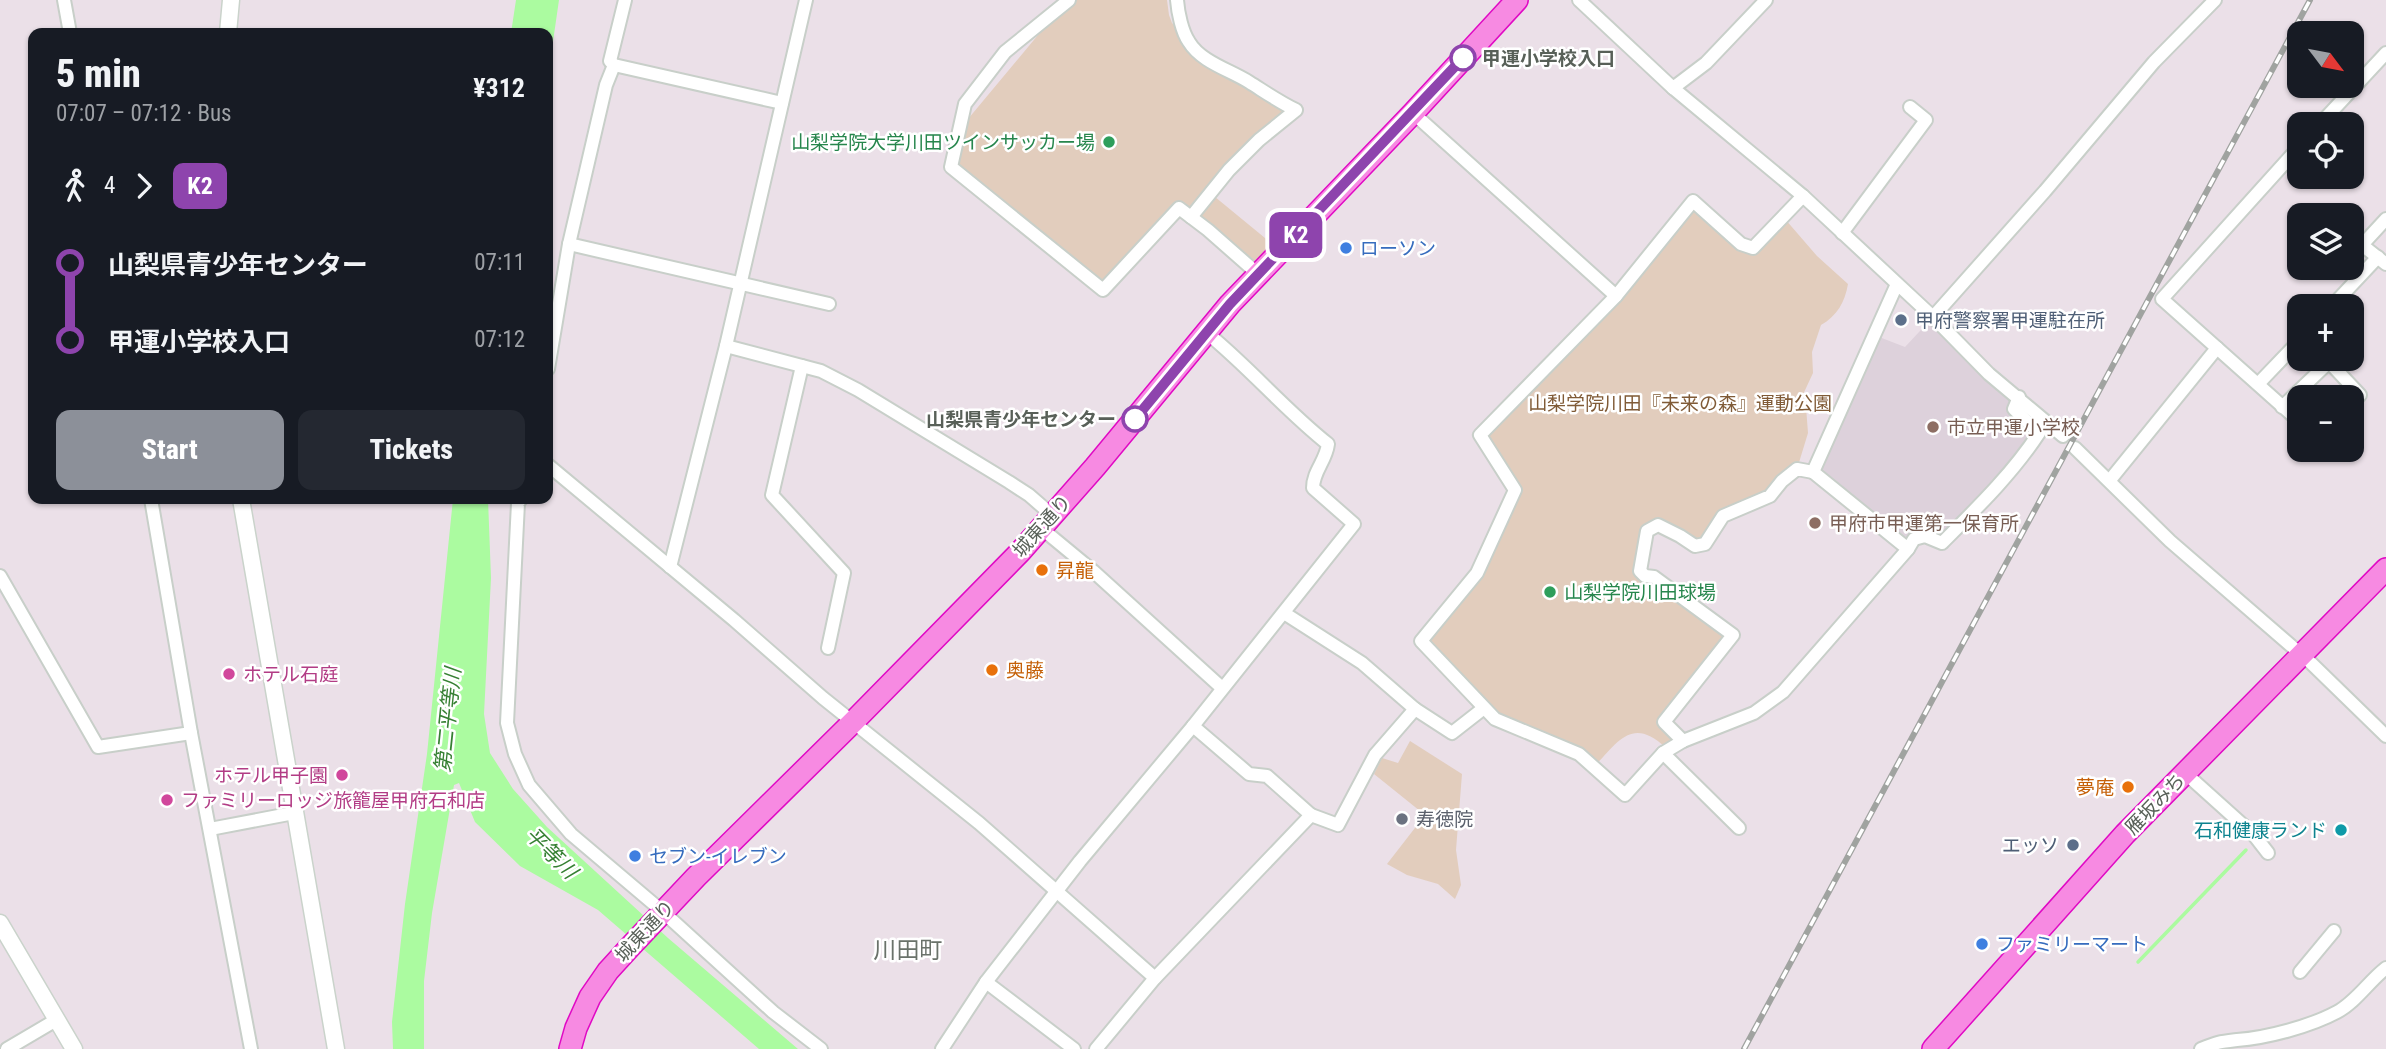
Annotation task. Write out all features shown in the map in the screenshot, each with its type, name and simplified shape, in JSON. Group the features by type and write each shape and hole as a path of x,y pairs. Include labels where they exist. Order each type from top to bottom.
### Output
{"highway":[{"name":"城東通り","path":"570,1049 576,1027 590,997 608,971 660,913 854,721 1046,522 1258,274 1517,0"},
{"name":"雁坂みち","path":"1933,1049 2125,834 2386,569"}],"street":[{"path":"64,0 69,28"},
{"path":"228,28 231,0"},
{"path":"625,0 610,61 614,65 782,103"},
{"path":"670,567 741,284 806,0"},
{"path":"1069,0 1005,52 965,104 951,167 1103,290 1179,208 1258,274"},
{"path":"1177,0 1189,42 1201,55 1270,98 1296,110 1259,140 1229,170 1191,217"},
{"path":"1579,0 1674,88 1803,196 1933,317 1989,374 2063,436"},
{"path":"1674,88 1706,63 1766,0"},
{"path":"1933,317 2045,191 2154,62 2215,0"},
{"path":"2331,112 2386,53"},
{"path":"553,339 569,244 606,85 614,65"},
{"path":"1842,233 1926,120 1910,107"},
{"path":"1413,113 1616,296"},
{"path":"2287,160 2162,299 2287,411"},
{"path":"1803,196 1753,247 1741,244 1693,201 1616,296 1480,435 1515,490 1477,573 1421,641 1494,719 1579,754 1625,795 1663,753 1683,741 1754,713 1783,692 1914,539 1925,536 1941,543 1979,506 2021,460 2039,433 2014,409 2019,397"},
{"path":"2345,294 2382,260 2362,244 2386,219"},
{"path":"569,244 829,304"},
{"path":"1813,472 1896,284"},
{"path":"942,1049 986,982 1354,524 1313,488 1313,480 1326,456 1328,444 1303,424 1207,333"},
{"path":"726,346 821,371 858,390 1019,488 1046,522 1094,570 1222,688"},
{"path":"2110,480 2217,348"},
{"path":"2258,384 2287,354"},
{"path":"2305,385 2329,362 2351,385"},
{"path":"802,366 772,495 844,573 828,648"},
{"path":"2283,407 2287,403"},
{"path":"2075,447 2170,541 2343,692 2386,736"},
{"path":"553,469 823,698 979,824 1155,978"},
{"path":"1683,741 1664,722 1733,635 1654,577 1645,576 1640,571 1647,531 1658,525 1695,546 1705,544 1723,516 1770,496 1782,481 1797,469 1813,472 1908,549"},
{"path":"152,504 191,733 251,1049"},
{"path":"242,504 336,1049"},
{"path":"520,504 507,723 514,754 529,785 571,834 773,1013 821,1049"},
{"path":"0,576 4,592 98,747 191,733"},
{"path":"1284,612 1362,663 1415,709 1452,733 1484,708"},
{"path":"1193,726 1249,774 1267,776 1311,815 1338,825 1375,755 1415,709"},
{"path":"1663,753 1739,828"},
{"path":"2185,773 2254,835 2268,853"},
{"path":"210,829 295,813"},
{"path":"1096,1049 1155,978 1311,815"},
{"path":"0,923 74,1049"},
{"path":"2300,972 2334,931"},
{"path":"2201,1049 2223,1040 2237,1041 2320,1020 2348,1004 2386,968"},
{"path":"986,982 1074,1049"},
{"path":"7,1049 57,1020"}],"shaded area":[{"name":"市立甲運小学校","path":"1933,317 1989,374 2039,433 1942,543 1925,536 1908,549 1813,472 1874,335 1905,347"}],"green space":[{"name":"山梨学院大学川田ツインサッカー場","path":"1076,0 1167,0 1172,23 1182,33 1186,46 1287,110 1209,192 1276,247 1256,269 1178,203 1105,282 958,166 968,119 1038,35"},
{"name":"山梨学院川田『未来の森』運動公園","path":"1693,201 1743,250 1785,219 1817,256 1848,284 1839,308 1821,325 1812,352 1813,373 1800,401 1806,407 1808,433 1797,469 1770,496 1723,516 1705,544 1658,525 1647,532 1640,571 1733,635 1665,721 1683,741 1666,748 1644,734 1635,733 1619,741 1595,766 1495,719 1421,641 1459,598 1514,491 1480,435 1616,296"},
{"path":"1410,741 1462,774 1456,850 1461,885 1455,899 1438,884 1407,875 1387,864 1425,815 1374,774 1382,758 1398,763"}],"water":[{"path":"516,0 559,0 553,41 553,28 512,28"},
{"path":"452,504 488,504 491,578 484,714 490,753 513,789 547,827 668,938 798,1049 759,1049 598,910 520,866 475,822 459,783 454,785 432,913 424,981 424,1049 393,1049 392,1022 405,904 427,754"}],"waterway":[{"path":"2138,962 2246,850"}],"railway":[{"path":"1744,1049 2310,0"}],"bus line":[{"name":"K2","path":"1135,419 1230,304 1463,58"}],"place":[{"name":"甲運小学校入口","path":"1463,58"},
{"name":"山梨学院大学川田ツインサッカー場","path":"1109,142"},
{"name":"ローソン","path":"1346,248"},
{"name":"甲府警察署甲運駐在所","path":"1901,320"},
{"name":"山梨県青少年センター","path":"1135,419"},
{"name":"市立甲運小学校","path":"1933,427"},
{"name":"甲府市甲運第一保育所","path":"1815,523"},
{"name":"昇龍","path":"1042,570"},
{"name":"山梨学院川田球場","path":"1550,592"},
{"name":"奥藤","path":"992,670"},
{"name":"ホテル石庭","path":"229,674"},
{"name":"ホテル甲子園","path":"342,775"},
{"name":"夢庵","path":"2128,787"},
{"name":"ファミリーロッジ旅籠屋甲府石和店","path":"167,800"},
{"name":"寿徳院","path":"1402,819"},
{"name":"石和健康ランド","path":"2341,830"},
{"name":"エッソ","path":"2073,845"},
{"name":"セブン-イレブン","path":"635,856"},
{"name":"ファミリーマート","path":"1982,944"}],"district":[{"name":"川田町","path":"908,950"}],"water label":[{"name":"第二平等川","path":"448,720"},
{"name":"平等川","path":"551,853"}]}
